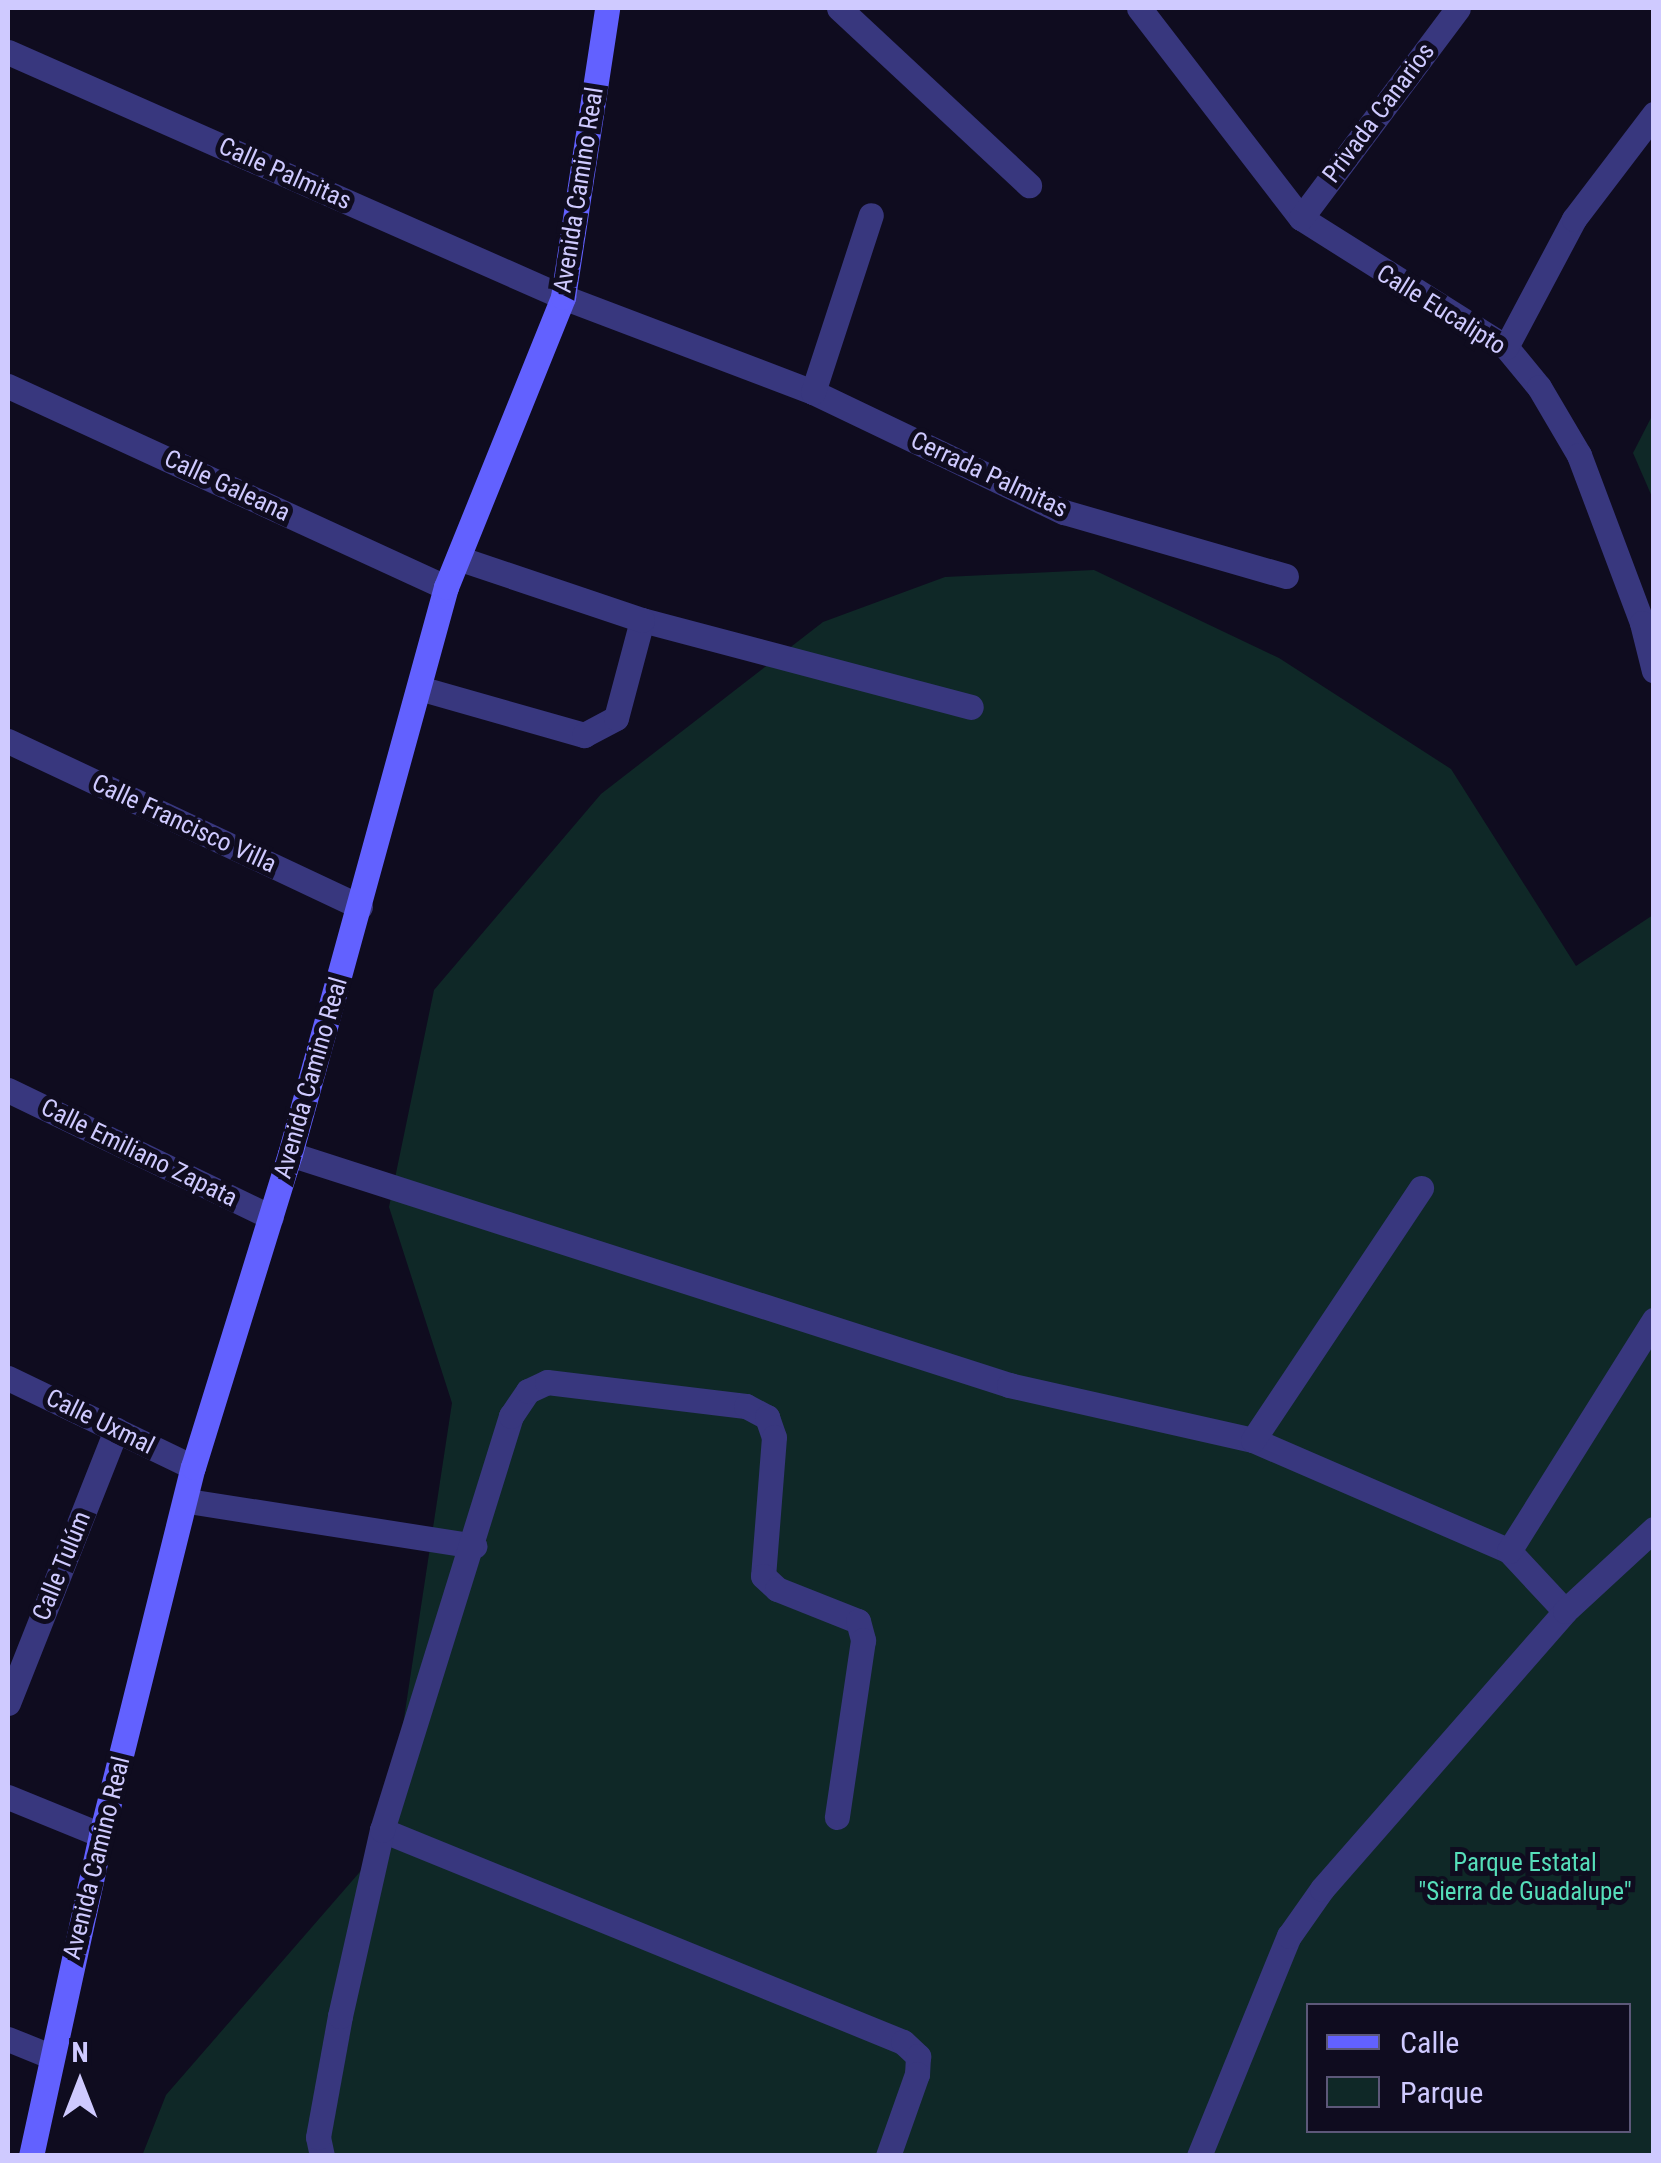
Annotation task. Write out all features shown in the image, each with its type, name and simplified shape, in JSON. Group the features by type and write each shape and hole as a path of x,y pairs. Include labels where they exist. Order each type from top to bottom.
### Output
{"street":[{"name":"Avenida Camino Real","path":"31,2156 101,1835 188,1501 192,1467 290,1154 446,587 563,298 607,8"},
{"path":"838,8 1029,185"},
{"name":"Calle Eucalipto","path":"1139,8 1301,218 1506,347 1579,454 1642,623 1654,671"},
{"name":"Privada Canarios","path":"1301,218 1458,8"},
{"name":"Calle Palmitas","path":"8,52 563,298"},
{"path":"1506,347 1574,218 1654,114"},
{"path":"813,392 871,215"},
{"name":"Cerrada Palmitas","path":"563,298 813,392 1064,512 1286,576"},
{"name":"Calle Galeana","path":"8,386 446,587"},
{"path":"458,558 642,620 972,707"},
{"path":"419,688 584,735 602,730 616,718 642,620"},
{"name":"Calle Francisco Villa","path":"8,741 360,907"},
{"name":"Calle Emiliano Zapata","path":"8,1090 271,1217"},
{"path":"290,1154 1010,1386 1253,1440 1509,1551 1565,1611"},
{"path":"1253,1440 1420,1188"},
{"path":"1509,1551 1654,1320"},
{"name":"Calle Uxmal","path":"8,1378 192,1467"},
{"path":"322,2156 318,2137 337,2033 382,1830 474,1546 511,1416 537,1387 547,1382 746,1406 766,1417 774,1436 763,1576 777,1590 858,1622 864,1640 836,1817"},
{"name":"Calle Tulúm","path":"8,1702 116,1430"},
{"path":"188,1501 474,1546"},
{"path":"1199,2156 1288,1936 1565,1611 1654,1530"},
{"path":"8,1797 101,1835"},
{"path":"382,1830 902,2042 918,2056 917,2074 888,2156"},
{"path":"8,2039 50,2056"}],"green space":[{"path":"1653,414 1653,499 1633,453"},
{"name":"Parque Estatal \"Sierra de Guadalupe\"","path":"1094,570 1279,658 1451,769 1576,966 1653,915 1653,2155 142,2156 166,2095 385,1843 452,1403 389,1207 434,990 601,794 823,622 945,577"}]}
